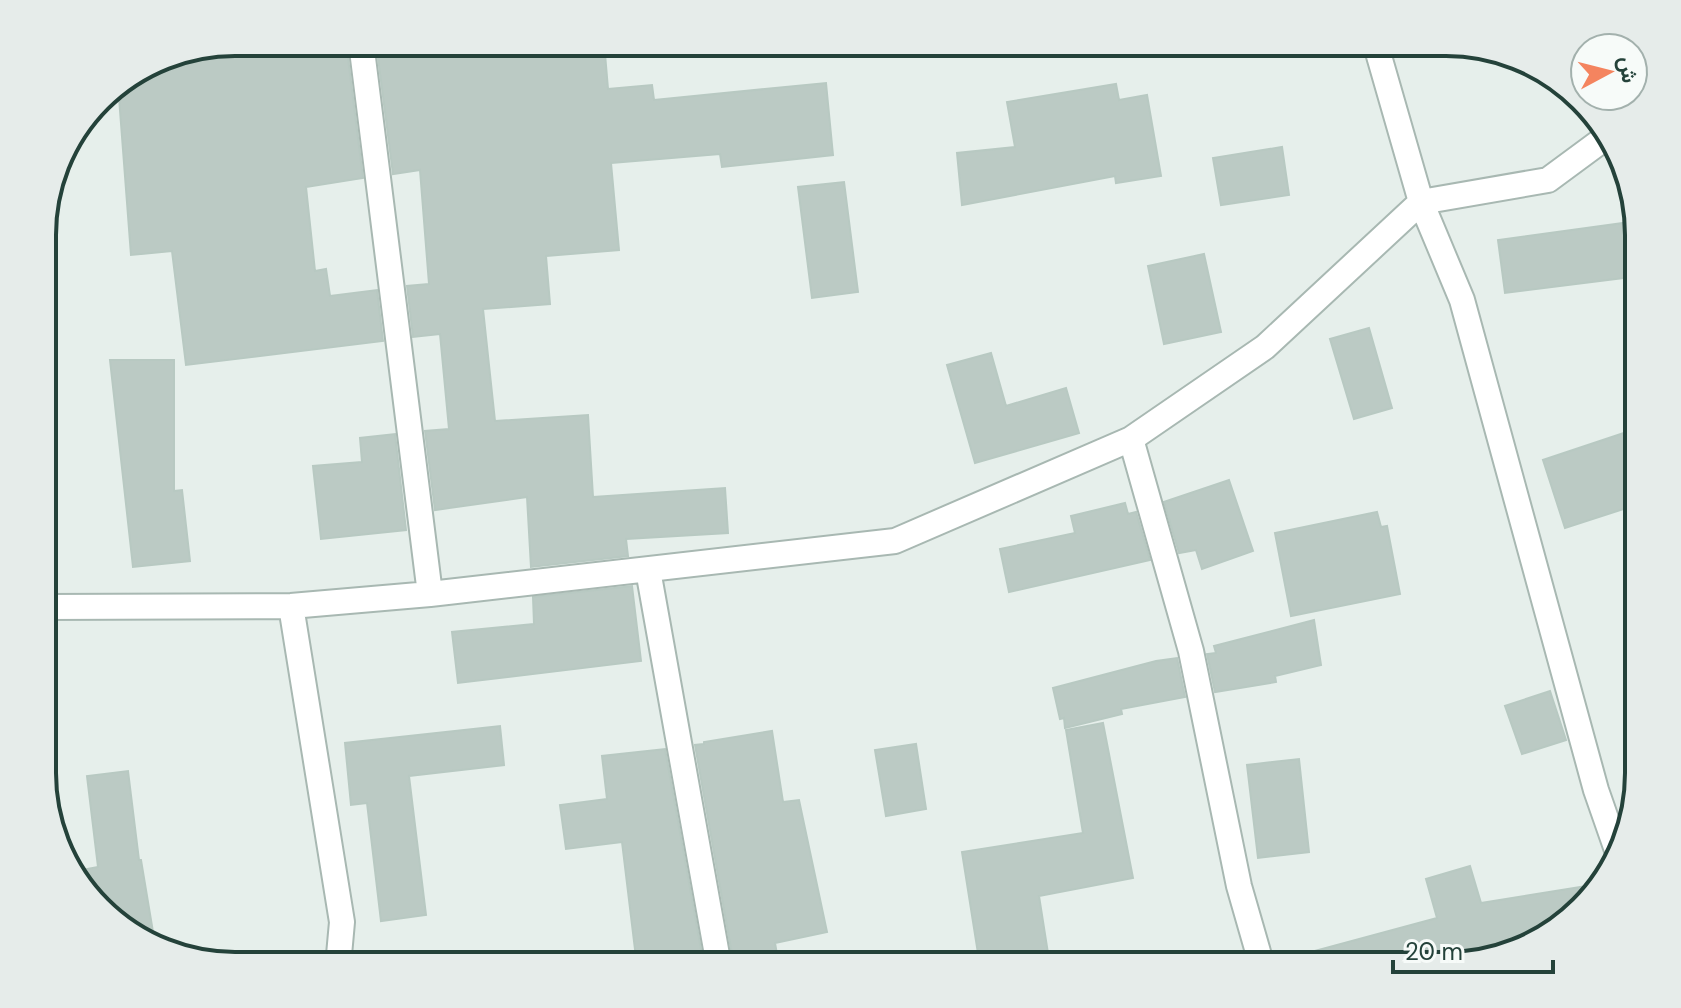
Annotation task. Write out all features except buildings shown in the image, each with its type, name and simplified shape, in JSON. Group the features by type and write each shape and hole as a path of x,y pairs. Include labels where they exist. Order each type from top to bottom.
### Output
{"street":[{"path":"363,56 430,594"},
{"path":"1379,56 1421,202 1462,300 1596,790 1612,837"},
{"path":"56,607 291,606 430,594 895,541 1131,439 1265,347 1421,202 1548,180 1599,143"},
{"path":"1131,439 1191,651 1239,886 1258,952"},
{"path":"648,570 716,952"},
{"path":"291,606 342,922 339,952"}]}
